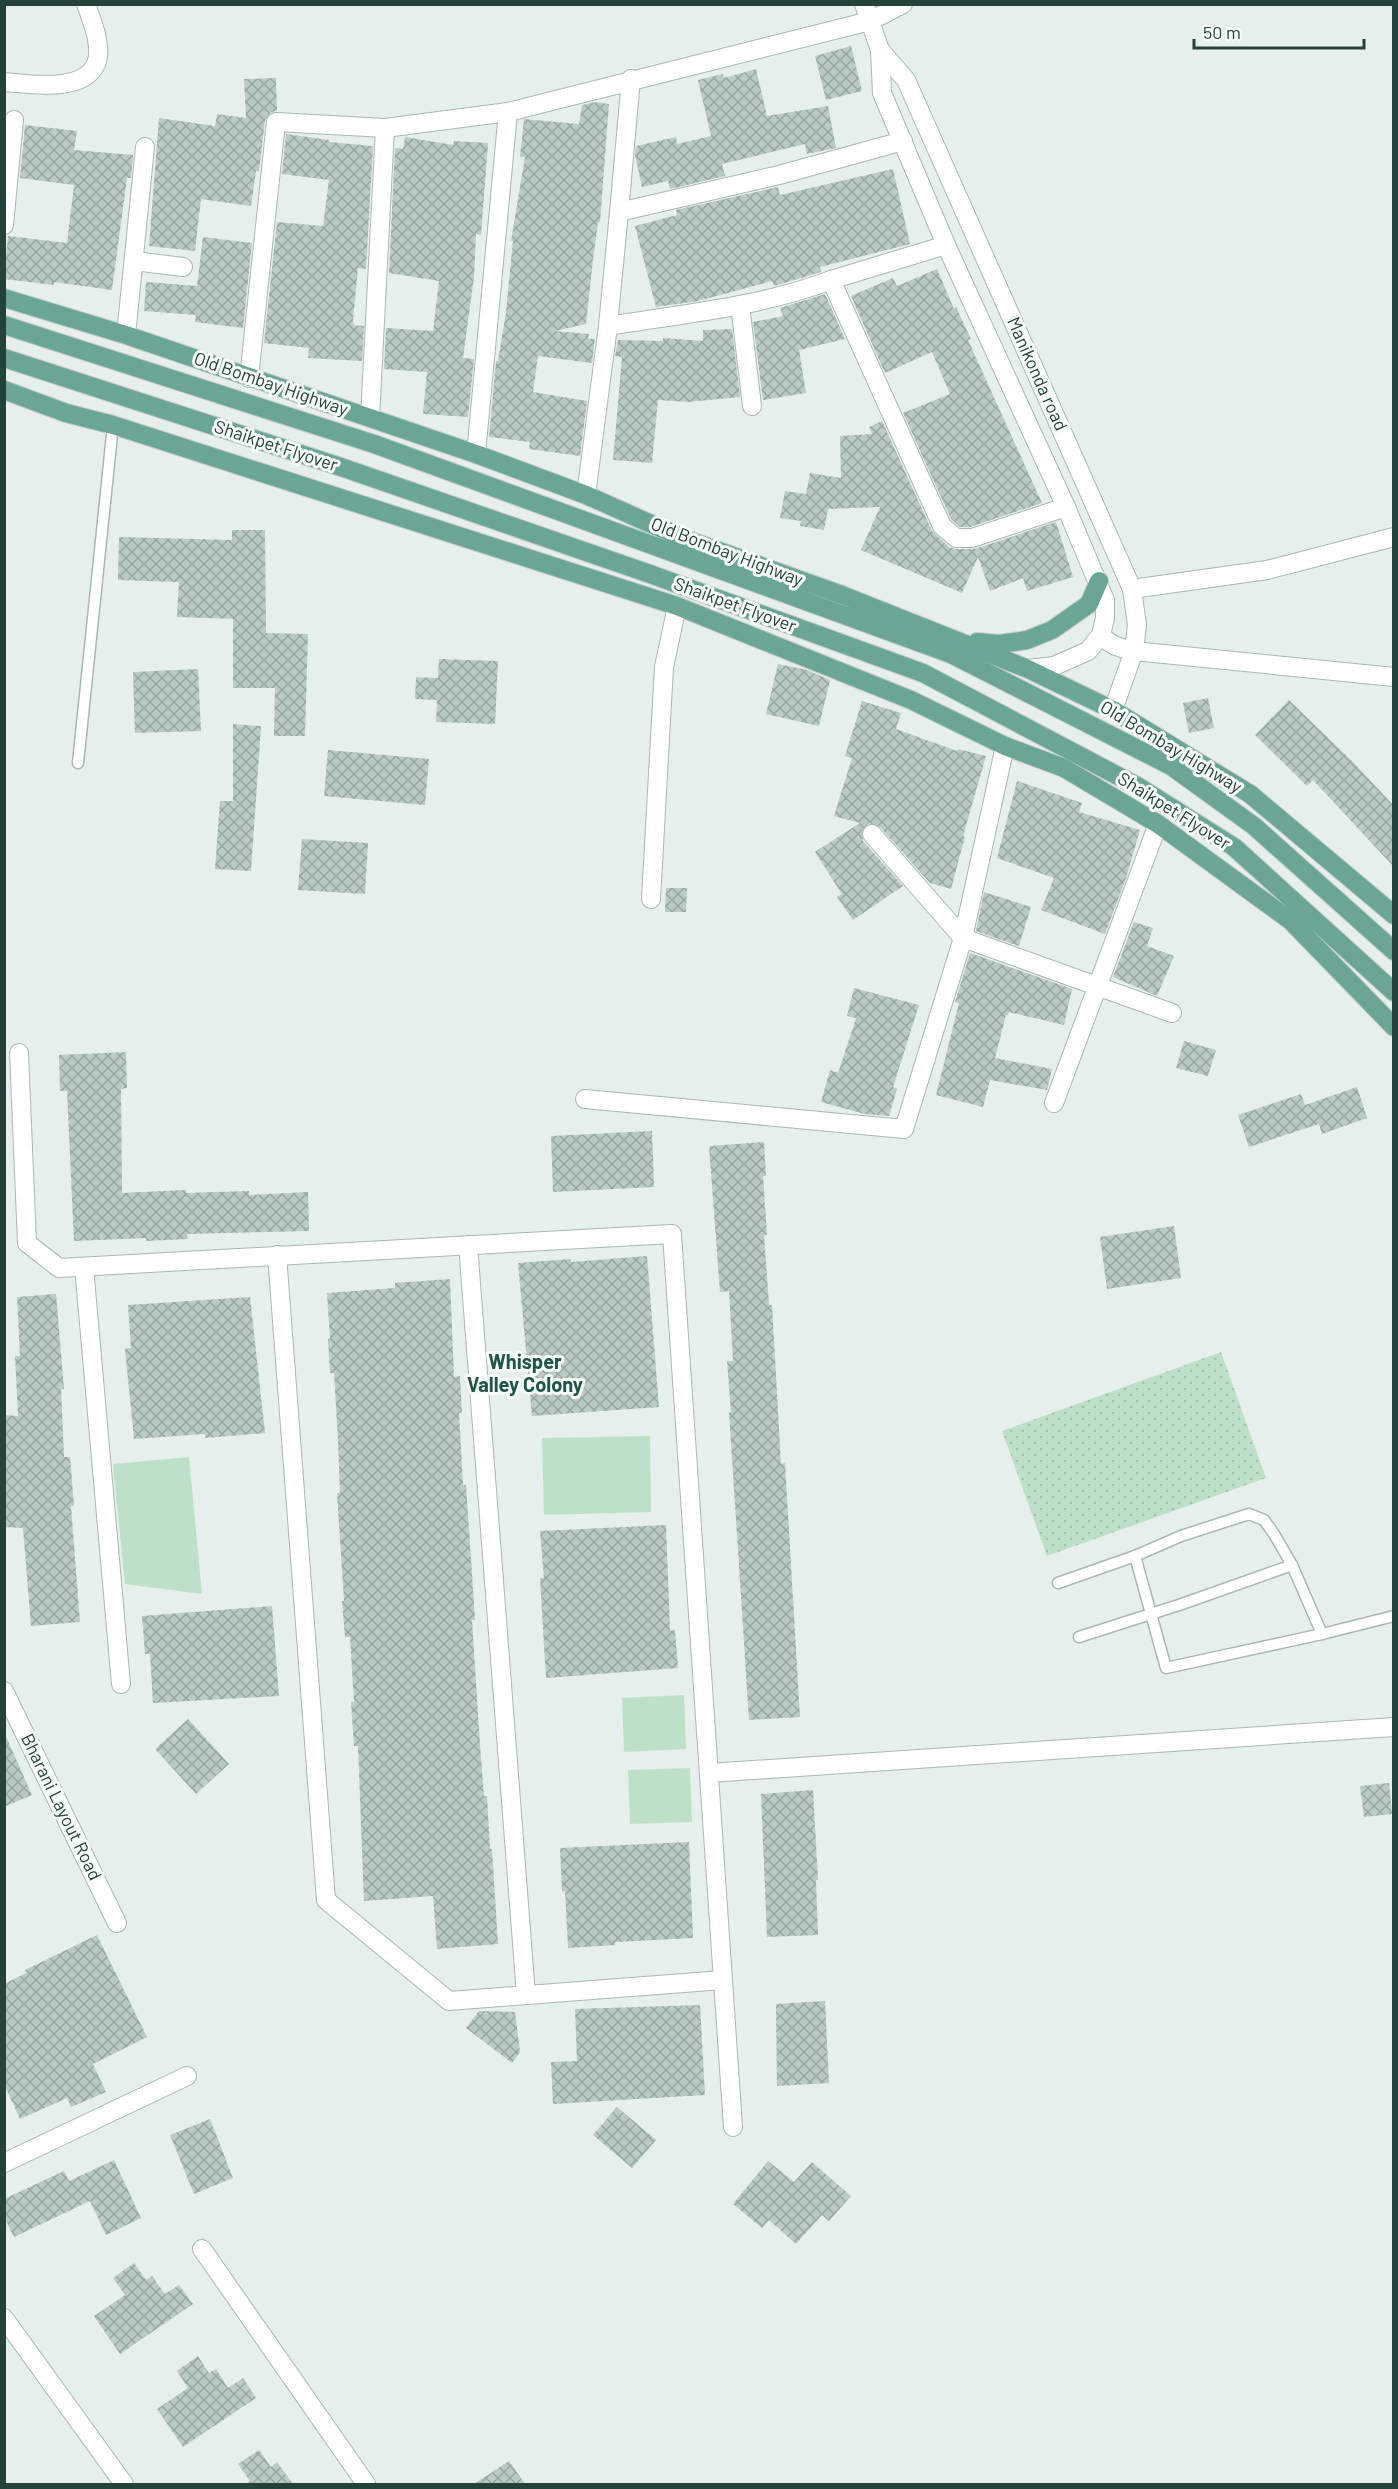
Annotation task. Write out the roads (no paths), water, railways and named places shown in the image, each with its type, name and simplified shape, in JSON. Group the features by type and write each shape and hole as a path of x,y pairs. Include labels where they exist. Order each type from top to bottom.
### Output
{"main road":[{"name":"Old Bombay Highway","path":"4,298 126,335 476,454 586,495 686,539 842,595 1028,669 1113,710 1250,794 1394,915"},
{"name":"Shaikpet Flyover","path":"4,325 374,444 951,654 1171,766 1254,826 1394,951"},
{"name":"Shaikpet Flyover","path":"4,358 352,471 650,574 923,673 1139,787 1234,847 1394,992"},
{"path":"4,390 66,413 113,425 677,606 911,700 1005,746 1064,768 1158,824 1291,921 1394,1027"},
{"path":"963,642 999,644 1027,640 1052,630 1089,604 1099,582"}],"street":[{"path":"4,82 52,86 67,83 91,71 96,63 97,50 86,4"},
{"path":"249,378 276,122 385,128 507,112 903,4"},
{"name":"Manikonda road","path":"867,13 880,50 882,93 946,245 1099,582 1105,600 1105,618 1101,635"},
{"name":"Manikonda road","path":"880,50 906,80 1132,589 1137,624 1134,651 1113,710"},
{"path":"586,495 608,326 631,79"},
{"path":"476,454 507,112"},
{"path":"4,225 14,120"},
{"path":"370,418 385,128"},
{"path":"619,212 779,176 903,141"},
{"path":"126,335 145,147"},
{"path":"608,326 740,305 812,287 946,245"},
{"path":"134,261 183,267"},
{"path":"831,280 942,526 949,534 956,538 972,538 1066,507"},
{"path":"740,305 752,406"},
{"path":"1132,589 1266,570 1394,537"},
{"path":"651,899 664,667 677,606"},
{"path":"1028,669 1054,666 1071,660 1088,651 1101,635 1117,648 1134,651 1394,678"},
{"path":"585,1099 904,1128 963,938 1005,746"},
{"path":"1054,1103 1158,824"},
{"path":"872,834 963,938 1172,1012"},
{"path":"19,1053 27,1244 59,1268 672,1234 733,2127"},
{"path":"468,1245 526,1995"},
{"path":"277,1255 326,1900 449,2001 723,1980"},
{"path":"84,1267 121,1684"},
{"name":"Bharani Layout Road","path":"4,1690 117,1923"},
{"path":"708,1773 1394,1727"},
{"path":"4,2163 188,2076"},
{"path":"202,2249 366,2484"},
{"path":"4,2318 124,2484"}],"lane":[{"path":"78,763 113,425"},
{"path":"1058,1583 1135,1556 1181,1536 1249,1514 1264,1520 1292,1565 1322,1634"},
{"path":"1135,1556 1166,1668 1394,1616"},
{"path":"1079,1637 1292,1565"}],"district":[{"name":"Whisper Valley Colony","path":"525,1374"}]}
